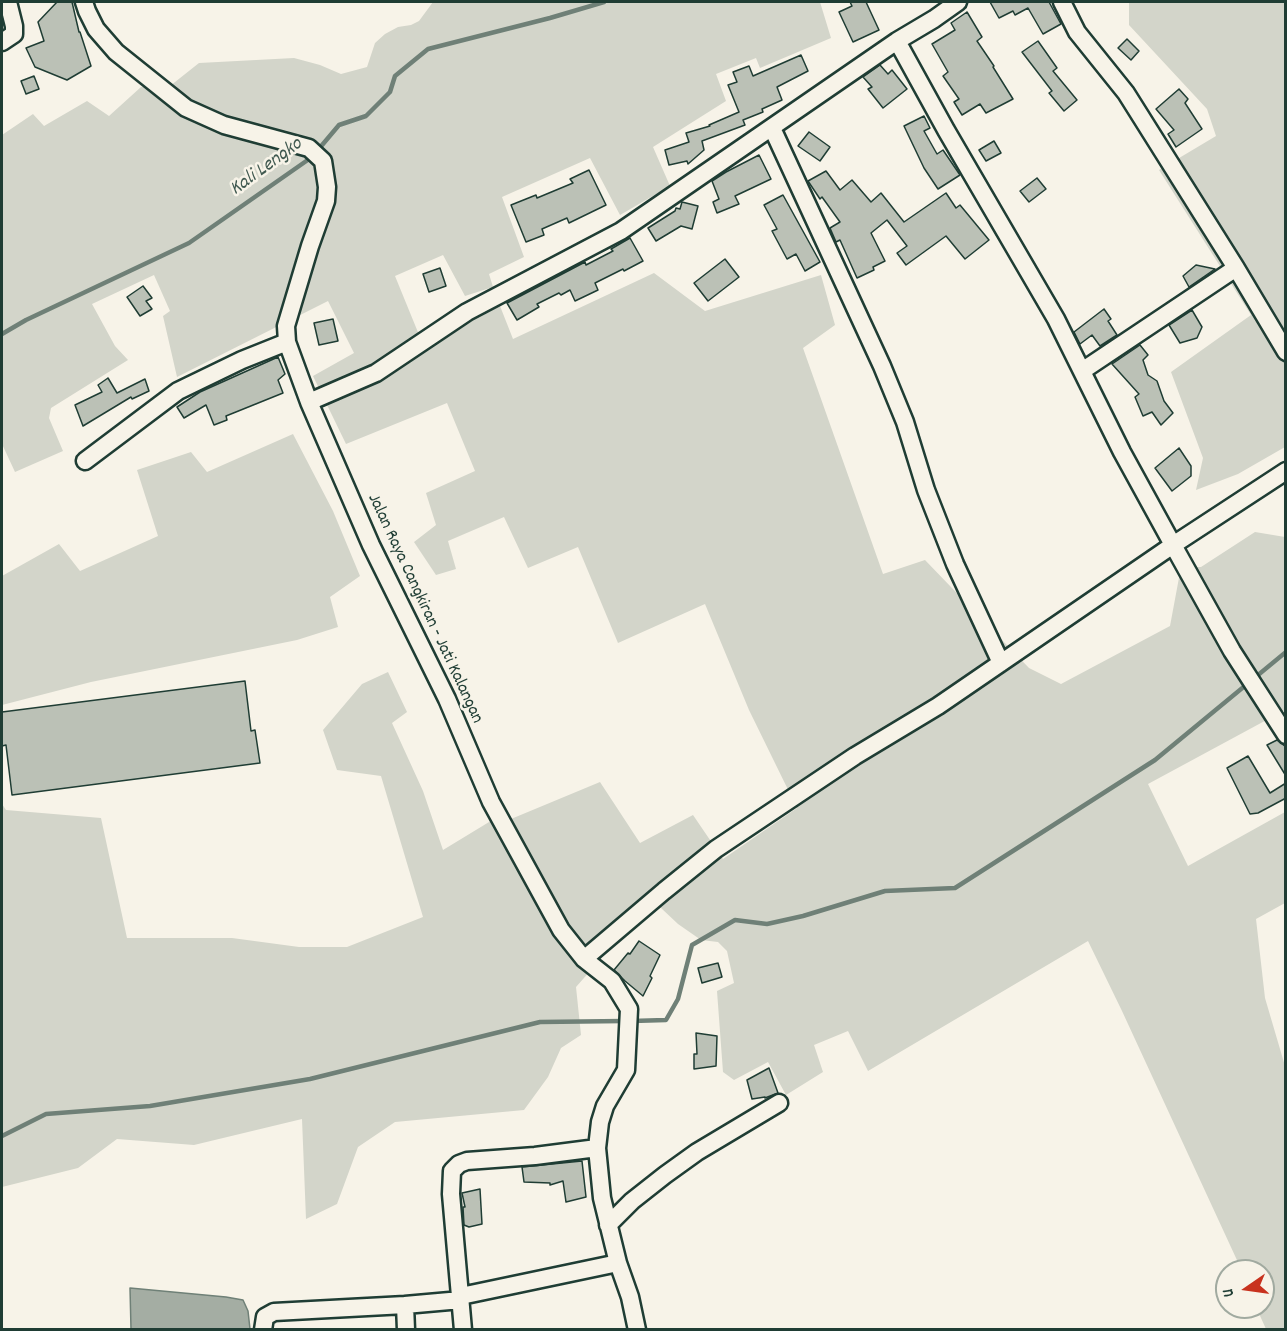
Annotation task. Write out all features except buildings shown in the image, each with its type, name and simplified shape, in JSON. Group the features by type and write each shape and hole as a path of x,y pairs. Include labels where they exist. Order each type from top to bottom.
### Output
{"street":[{"path":"2,42 14,34 8,2"},
{"name":"Jalan Raya Cangkiran - Jati Kalangan","path":"84,2 96,28 116,52 186,108 224,125 309,148 323,161 327,187 326,201 286,326 287,342 309,402 371,545 447,699 490,802 561,930 584,959 612,981 629,1010 626,1070 605,1106 600,1122 597,1148 602,1198 608,1225 638,1329"},
{"path":"309,402 376,373 467,312 621,231 897,41 958,2"},
{"path":"1062,2 1077,32 1126,93 1286,352"},
{"path":"897,41 1056,319 1122,452 1232,651 1286,735"},
{"path":"772,128 882,366 905,422 926,490 955,564 1001,663"},
{"path":"1082,371 1236,268"},
{"path":"85,461 178,391 242,360 287,342"},
{"path":"584,959 716,849 855,756 938,706 1173,545 1286,471"},
{"path":"608,1225 632,1201 665,1175 779,1102"},
{"path":"463,1329 451,1194 452,1171 459,1164 467,1161 597,1148"},
{"path":"263,1329 265,1317 274,1312 405,1305 461,1298 618,1263"},
{"path":"405,1305 406,1329"}],"shaded area":[{"path":"433,2 820,2 831,38 760,68 756,58 716,74 726,101 653,147 670,186 620,215 590,158 502,197 524,257 489,274 493,287 465,296 443,255 395,276 424,347 500,306 513,339 654,273 705,311 821,275 835,325 803,348 883,574 925,560 1029,668 1061,684 1170,626 1181,567 1201,567 1255,532 1285,537 1285,710 1148,784 1188,866 1285,812 1285,903 1256,919 1265,998 1285,1066 1285,1329 1266,1329 1261,1319 1275,1319 1275,1259 1236,1259 1088,941 868,1071 848,1031 814,1045 823,1072 786,1095 768,1062 734,1080 723,1072 717,991 734,983 727,951 718,942 701,940 678,924 661,908 629,909 605,929 614,944 576,987 581,1035 561,1048 548,1077 524,1110 395,1122 358,1147 337,1204 306,1219 302,1119 194,1145 117,1139 78,1168 2,1187 2,804 6,810 101,818 127,938 232,938 299,947 347,947 423,917 381,776 337,770 323,730 362,684 388,672 407,712 392,723 423,791 443,850 494,819 498,827 511,819 600,782 640,843 693,815 723,859 797,808 749,710 705,604 618,643 578,547 528,568 504,517 448,541 456,569 436,575 414,542 436,525 426,493 475,471 447,403 346,444 313,376 354,353 328,301 177,377 163,316 170,311 154,275 92,304 115,346 128,360 51,408 49,418 63,451 15,472 2,444 2,135 33,114 44,126 87,101 109,116 141,87 170,86 199,63 294,58 341,74 367,67 375,43 385,34 398,27 419,21"},
{"path":"1129,2 1285,2 1285,447 1238,474 1196,490 1203,458 1171,372 1251,315 1159,170 1216,136 1207,109 1129,25"},
{"path":"293,434 333,511 360,576 330,597 338,627 297,640 91,682 2,705 2,576 59,544 80,571 158,536 137,470 191,452 207,472"},
{"path":"130,1288 243,1300 248,1311 250,1329 131,1329"}],"waterway":[{"name":"Kali Lengko","path":"2,334 26,320 189,243 312,157 339,125 366,116 390,92 395,76 428,49 604,2"},
{"path":"632,1021 666,1020 678,999 692,945 735,920 767,924 803,916 885,891 955,888 1155,760 1286,652"},
{"path":"2,1136 46,1114 150,1106 310,1079 540,1022 624,1021"}]}
